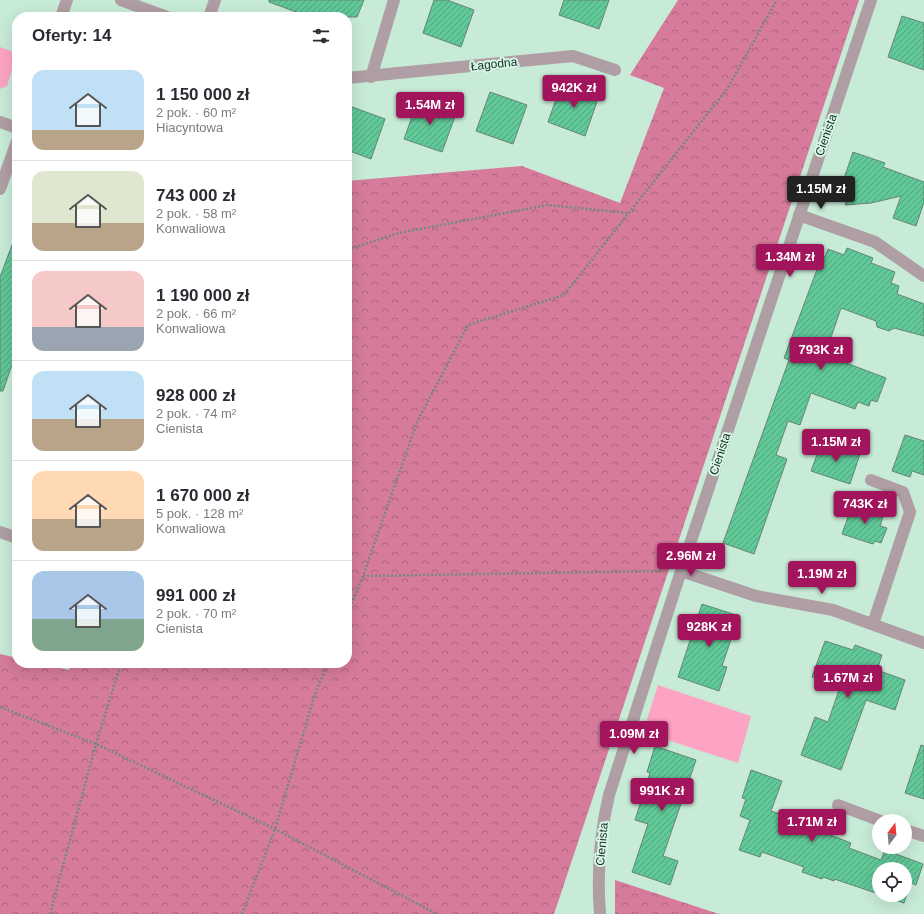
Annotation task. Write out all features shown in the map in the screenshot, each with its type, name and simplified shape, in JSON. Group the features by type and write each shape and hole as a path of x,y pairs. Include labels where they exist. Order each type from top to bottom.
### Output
{"street":[{"path":"63,12 67,0"},
{"path":"121,0 153,12"},
{"path":"211,12 215,0"},
{"path":"371,77 394,0"},
{"name":"Cienista","path":"600,914 599,878 602,832 609,795 680,571 871,0"},
{"name":"Łagodna","path":"352,78 573,56 615,70"},
{"path":"0,122 12,126"},
{"path":"0,189 12,155"},
{"path":"799,215 875,242 924,276"},
{"path":"871,480 903,492 910,512 873,624"},
{"path":"0,532 12,536"},
{"path":"680,571 756,596 818,606 924,643"},
{"path":"838,805 872,818"},
{"path":"912,832 924,836"}],"path":[{"path":"352,603 363,576 417,422 468,325 564,295 727,89 777,0"},
{"path":"352,248 399,233 548,205 629,213"},
{"path":"363,576 680,571"},
{"path":"50,914 96,744 119,668"},
{"path":"242,914 275,829 315,694 326,668"},
{"path":"0,707 96,744 275,829 438,914"}],"shaded area":[{"path":"0,47 12,51 12,70 7,86 0,89"},
{"path":"658,685 751,716 738,763 643,732"}],"green space":[{"path":"678,0 859,0 554,914 0,914 0,654 12,657 12,668 60,668 69,670 70,668 352,668 352,181 522,166 620,203 664,88 630,75"},
{"path":"615,880 719,914 615,914"}],"building":[{"path":"269,0 364,0 357,17 352,17 352,12 296,12 269,2"},
{"path":"434,0 447,0 474,10 461,47 423,33"},
{"path":"564,0 609,0 599,29 559,15"},
{"path":"902,16 924,23 924,70 888,57"},
{"path":"562,82 599,96 585,136 548,122"},
{"path":"490,92 527,105 513,144 476,131"},
{"path":"418,100 456,114 442,152 404,139"},
{"path":"352,107 385,119 371,159 352,152"},
{"path":"853,152 885,163 883,167 924,182 924,202 916,226 893,218 901,196 871,203 845,205 848,196 839,193"},
{"path":"12,245 12,365 3,391 0,391 0,277"},
{"path":"847,248 873,258 871,263 895,272 891,283 899,286 897,294 924,304 924,336 894,328 889,331 877,327 876,321 841,308 825,355 886,378 877,402 871,400 869,406 858,402 855,409 811,393 800,425 788,421 776,455 787,459 754,554 723,543 789,360 784,358 822,256 825,257 828,249 844,255"},
{"path":"905,435 924,441 924,475 912,471 910,477 892,471"},
{"path":"822,441 860,454 850,484 811,471"},
{"path":"853,503 884,514 880,526 887,528 881,543 875,541 873,544 842,534"},
{"path":"702,604 739,616 722,666 727,667 719,691 678,677"},
{"path":"825,641 853,650 855,645 882,655 877,670 905,680 895,710 866,700 841,770 801,755 815,717 828,722 840,687 812,677"},
{"path":"921,745 924,746 924,799 905,793"},
{"path":"655,746 696,760 663,856 678,861 670,885 632,872 648,824 635,820 650,773 647,772"},
{"path":"751,770 782,781 771,811 826,829 825,833 851,843 849,848 881,860 883,854 896,854 923,864 916,885 912,883 912,862 872,862 872,892 834,879 834,881 823,877 822,879 802,872 804,867 762,852 760,857 739,850 750,820 740,816 746,799 742,798"}]}
